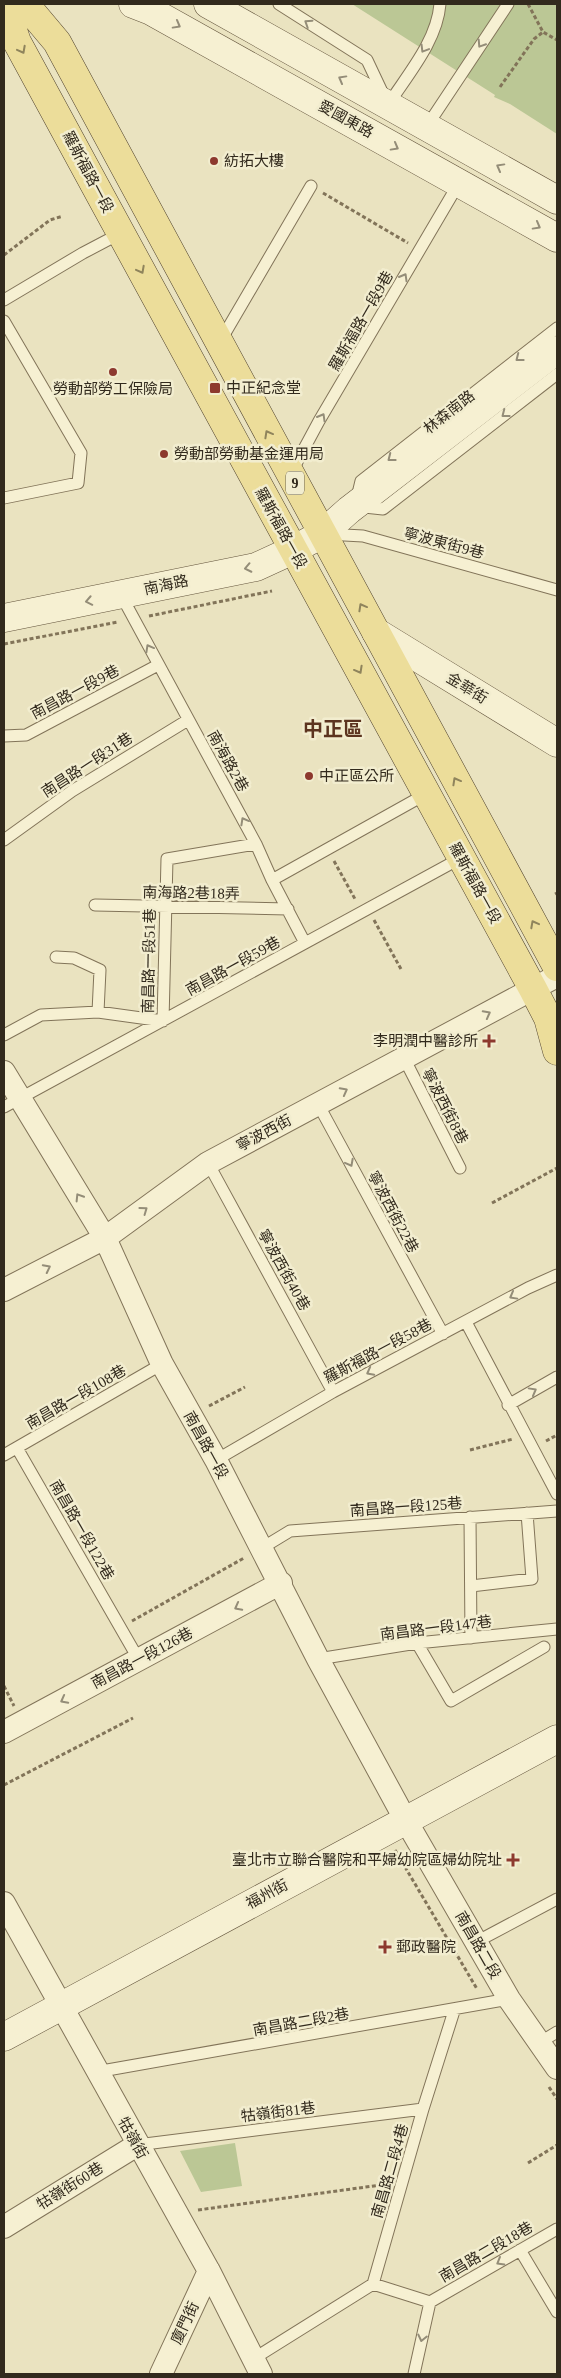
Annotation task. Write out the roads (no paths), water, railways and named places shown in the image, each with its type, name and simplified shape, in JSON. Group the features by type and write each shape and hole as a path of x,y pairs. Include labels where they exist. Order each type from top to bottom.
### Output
{"main road":[{"name":"9","path":"25,4 57,42 557,967"},
{"name":"羅斯福路一段","path":"4,5 17,42 426,794 553,1023 557,1051"}],"street":[{"name":"愛國東路","path":"133,4 151,11 557,238"},
{"path":"208,4 557,200"},
{"name":"林森南路","path":"322,534 355,506 557,350"},
{"name":"南海路","path":"4,618 256,567 322,534"},
{"name":"金華街","path":"376,632 557,743"},
{"name":"寧波西街","path":"4,1290 105,1238 208,1163 557,976"},
{"name":"南昌路一段","path":"4,1072 11,1103 105,1238 162,1364 216,1460 281,1583 318,1659 405,1819"},
{"name":"南昌路一段126巷","path":"4,1732 281,1583"},
{"name":"福州街","path":"4,2037 405,1819 557,1739"},
{"name":"南昌路二段","path":"405,1819 509,1999 548,2038 557,2068"},
{"name":"牯嶺街","path":"4,1903 59,2006 209,2271 257,2366"},
{"name":"牯嶺街60巷","path":"4,2227 137,2145"},
{"name":"廈門街","path":"161,2374 209,2271"}],"lane":[{"path":"279,4 367,60 388,105"},
{"path":"388,105 435,28 440,4"},
{"path":"427,126 508,4"},
{"name":"羅斯福路一段9巷","path":"290,475 459,183"},
{"path":"219,343 239,305 311,186"},
{"path":"4,300 82,253 121,233"},
{"path":"4,321 81,453 78,483 4,498"},
{"name":"林森南路","path":"355,506 361,481 557,328"},
{"path":"355,506 383,509 557,374"},
{"name":"寧波東街9巷","path":"322,534 363,536 557,590"},
{"name":"南海路2巷","path":"121,594 256,844 272,880 305,943"},
{"name":"南昌路一段9巷","path":"4,736 26,735 158,665"},
{"name":"南昌路一段31巷","path":"4,840 72,791 188,720"},
{"path":"272,880 426,794"},
{"name":"南昌路一段51巷","path":"4,1035 41,1016 98,1012 163,1021 167,858 256,844"},
{"name":"南昌路一段59巷","path":"11,1103 462,858"},
{"name":"南海路2巷18弄","path":"95,905 165,908 288,909"},
{"path":"56,957 74,958 100,970 98,1012"},
{"name":"寧波西街8巷","path":"404,1058 460,1168"},
{"name":"寧波西街22巷","path":"318,1104 442,1334"},
{"name":"寧波西街40巷","path":"208,1163 333,1392"},
{"name":"羅斯福路一段58巷","path":"216,1460 333,1392 528,1288 557,1275"},
{"path":"466,1322 524,1436 557,1494"},
{"name":"南昌路一段108巷","path":"4,1454 162,1364"},
{"path":"508,1405 557,1377"},
{"name":"南昌路一段122巷","path":"17,1448 139,1660"},
{"name":"南昌路一段125巷","path":"262,1548 290,1531 557,1511"},
{"path":"471,1586 532,1579 526,1513"},
{"path":"470,1518 471,1638"},
{"name":"南昌路一段147巷","path":"318,1659 417,1643 557,1629"},
{"path":"417,1643 451,1701 544,1647"},
{"path":"476,1942 557,1899"},
{"name":"南昌路二段2巷","path":"96,2072 454,2011 509,1999"},
{"name":"南昌路二段4巷","path":"373,2284 403,2182 422,2108 454,2011"},
{"name":"牯嶺街81巷","path":"137,2145 422,2108"},
{"name":"南昌路二段18巷","path":"430,2302 557,2229"},
{"path":"520,2250 557,2312"},
{"path":"257,2366 373,2284 430,2302 414,2374"}],"place":[{"name":"紡拓大樓","path":"214,161"},
{"name":"勞動部勞工保險局","path":"113,372"},
{"name":"中正紀念堂","path":"215,388"},
{"name":"勞動部勞動基金運用局","path":"164,454"},
{"name":"中正區公所","path":"309,776"},
{"name":"李明潤中醫診所","path":"489,1041"},
{"name":"臺北市立聯合醫院和平婦幼院區婦幼院址","path":"513,1860"},
{"name":"郵政醫院","path":"385,1947"}],"district":[{"name":"中正區","path":"333,729"}]}
